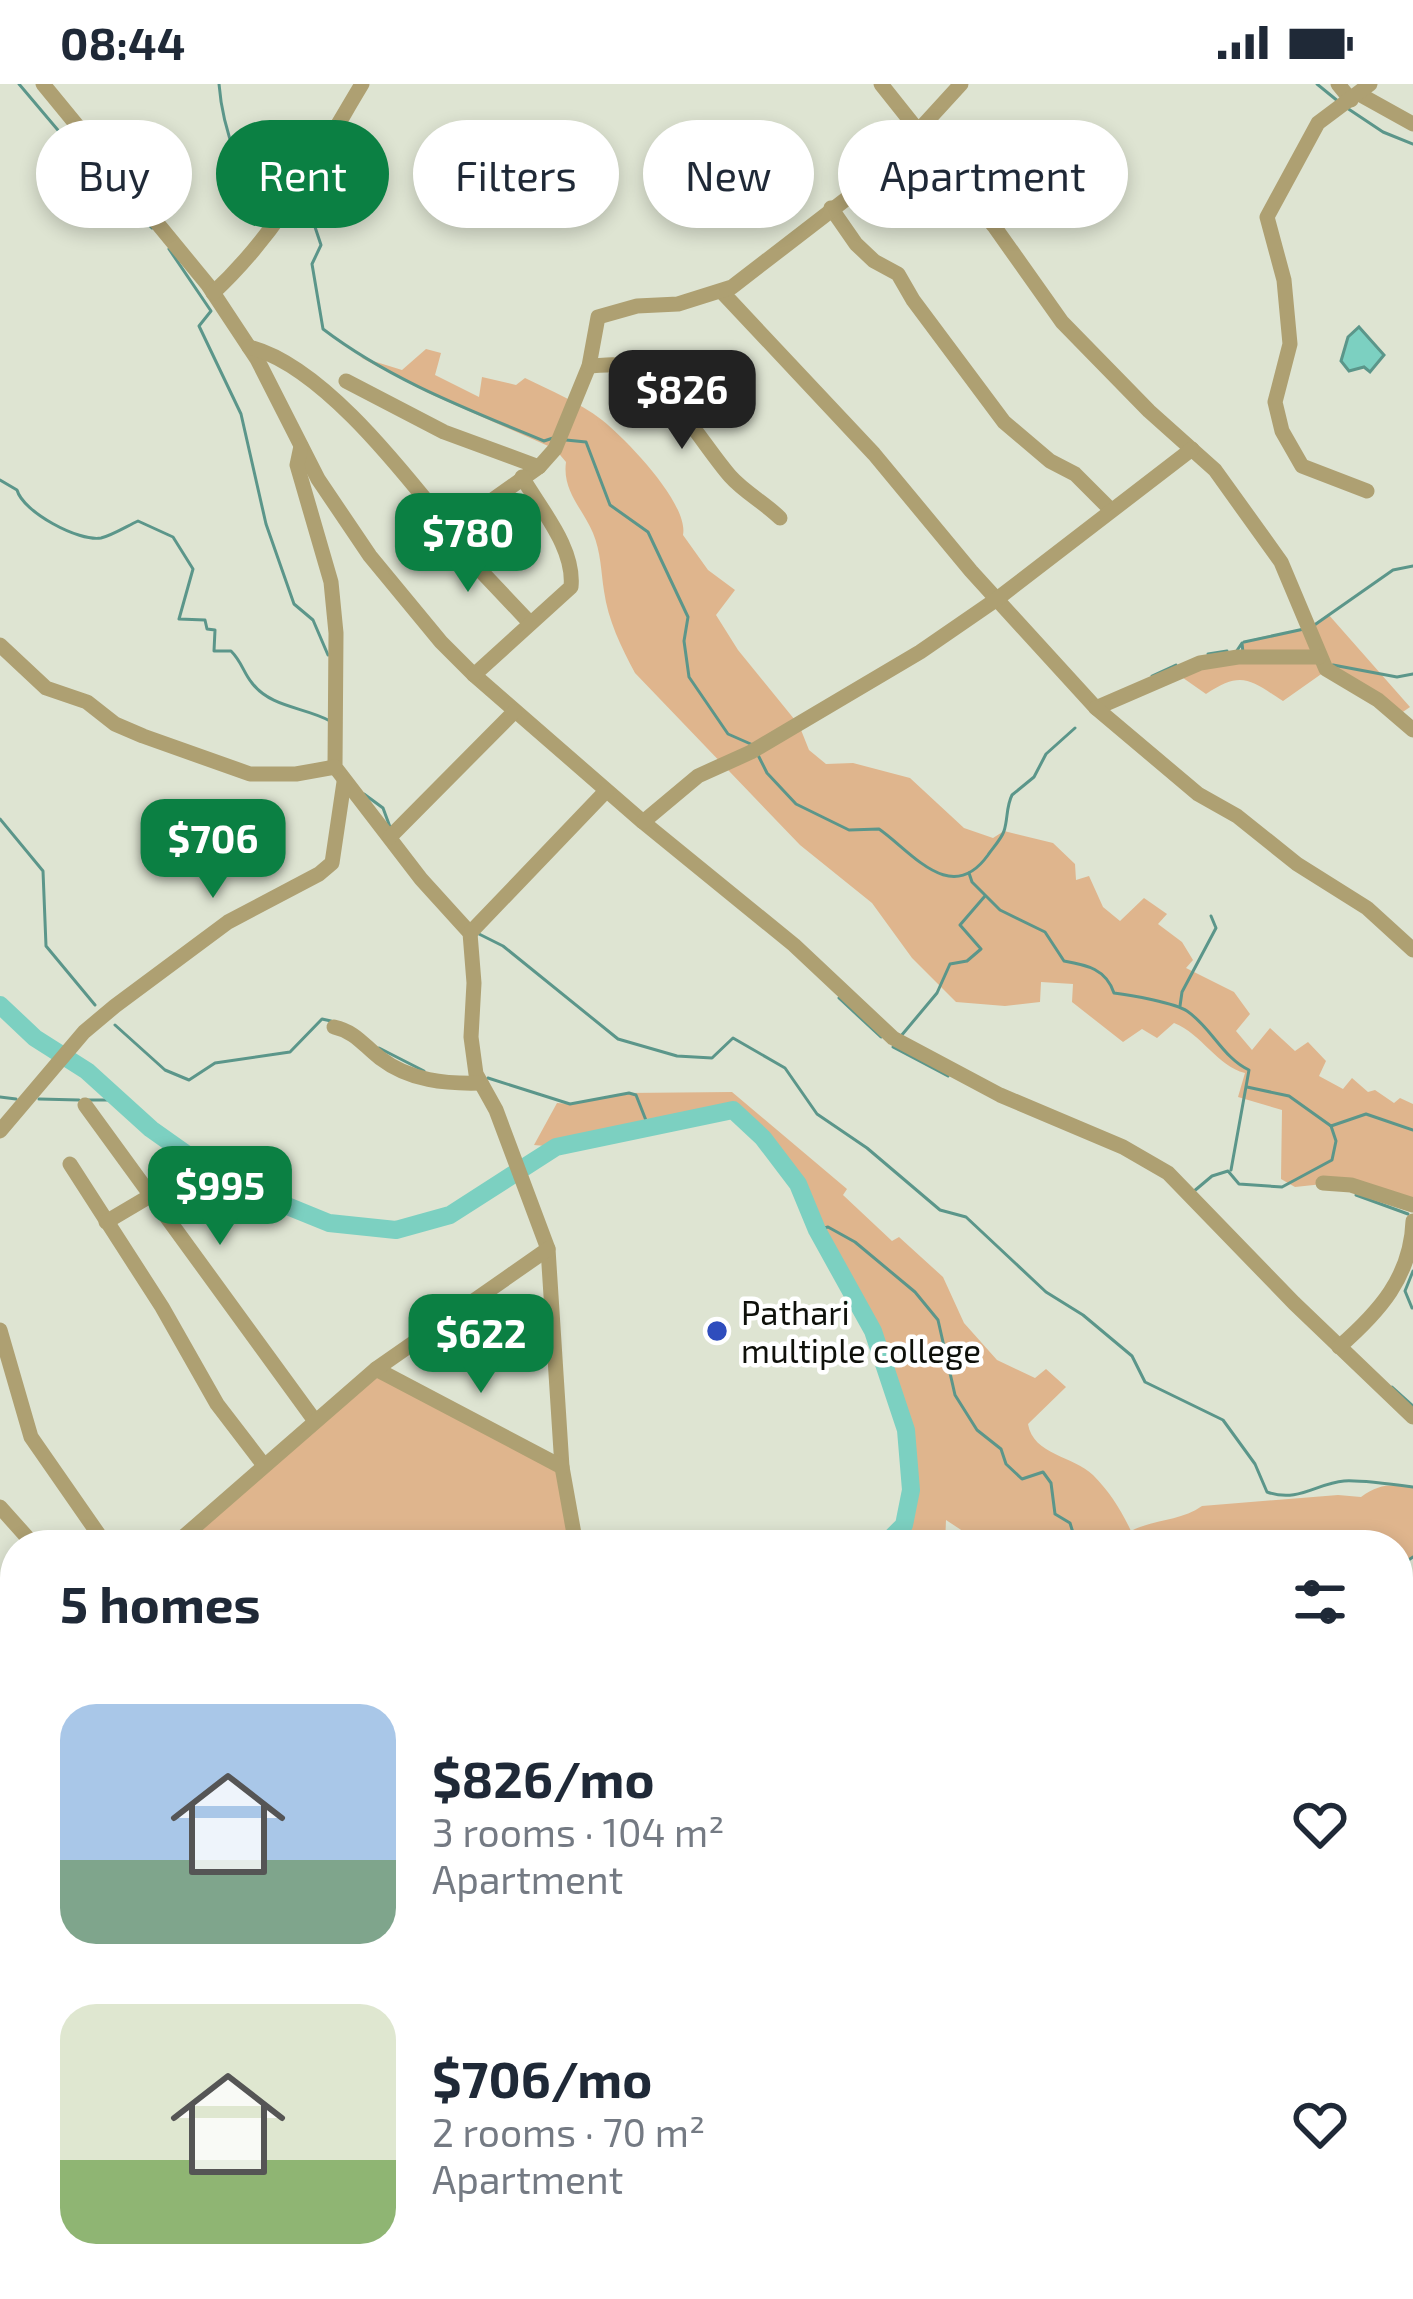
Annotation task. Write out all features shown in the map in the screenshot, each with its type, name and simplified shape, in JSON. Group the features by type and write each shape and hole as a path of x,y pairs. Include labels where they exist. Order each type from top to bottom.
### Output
{"street":[{"path":"43,84 213,292 370,556 441,643 606,791 794,945 892,1038 1000,1095 1123,1147 1168,1173 1413,1417"},
{"path":"213,292 280,220 362,84"},
{"path":"881,84 909,120"},
{"path":"933,120 961,84"},
{"path":"1338,84 1413,124"},
{"path":"1360,93 1318,122 1267,217 1284,280 1290,344 1275,402 1282,430 1302,466 1367,491"},
{"path":"450,530 539,467 555,449 589,366 598,317 722,292 779,255 838,202"},
{"path":"831,208 856,244 898,274 1004,422 1075,474 1110,509"},
{"path":"995,228 1062,322 1215,470 1281,562 1326,669 1378,700 1413,730"},
{"path":"722,292 874,454 1096,708 1198,794 1238,816 1297,864 1367,908 1413,950"},
{"path":"249,347 290,365 327,394 392,458 480,570 530,623"},
{"path":"589,366 619,365 651,382 704,438 735,482 780,518"},
{"path":"346,381 426,424 539,467"},
{"path":"0,1131 84,1032 228,922 319,874 332,862 339,774 336,633 332,581 297,465 301,446"},
{"path":"643,822 698,776 754,750 920,652 1192,449"},
{"path":"474,675 565,593 572,580 562,544 522,477"},
{"path":"0,645 46,688 86,703 142,736 250,774 339,774"},
{"path":"1096,708 1200,663 1238,657 1319,657"},
{"path":"390,837 514,712"},
{"path":"339,774 470,933 471,1037 481,1083 529,1189 548,1249 562,1467 573,1530"},
{"path":"470,933 606,791"},
{"path":"334,1028 351,1031 378,1057 406,1072 439,1083 481,1083"},
{"path":"85,1105 315,1421"},
{"path":"70,1164 162,1307 217,1404 263,1464"},
{"path":"1323,1184 1351,1185 1413,1205"},
{"path":"106,1222 150,1196"},
{"path":"1339,1347 1390,1297 1412,1250 1413,1221"},
{"path":"190,1530 376,1369 548,1249"},
{"path":"0,1330 31,1437 96,1530"},
{"path":"376,1369 562,1467"},
{"path":"0,1507 21,1530"}],"shaded area":[{"path":"426,349 441,353 435,375 479,397 482,377 516,385 525,378 584,408 626,442 666,490 682,522 683,535 708,570 735,590 716,615 799,725 809,750 826,764 853,763 910,778 964,828 993,838 1004,831 1053,843 1075,864 1076,880 1089,876 1103,907 1120,921 1144,898 1167,914 1158,924 1182,942 1193,960 1186,968 1234,992 1250,1014 1236,1031 1252,1050 1270,1028 1295,1051 1308,1042 1326,1061 1319,1076 1343,1089 1352,1078 1368,1092 1375,1090 1394,1103 1400,1098 1413,1104 1413,1205 1323,1184 1295,1187 1281,1179 1282,1110 1238,1097 1245,1073 1174,1023 1157,1038 1142,1029 1123,1042 1072,1002 1073,984 1041,982 1040,1002 1005,1006 956,1002 912,958 872,903 800,845 635,673 609,612 596,540 570,491 566,462 555,449 360,357 402,370"},
{"path":"1328,614 1410,707 1397,716 1327,670 1283,701 1237,680 1206,694 1176,673 1244,656 1242,643 1297,630"},
{"path":"732,1092 847,1189 843,1195 892,1241 899,1237 943,1277 964,1323 997,1360 1035,1378 1046,1369 1066,1387 1028,1424 1031,1434 1046,1449 1093,1475 1130,1530 961,1530 946,1520 946,1530 899,1530 911,1490 906,1430 873,1331 817,1230 798,1184 763,1138 732,1110 556,1147 534,1145 557,1103 626,1093"},
{"path":"376,1369 562,1467 573,1530 191,1530"},
{"path":"1380,1487 1413,1487 1413,1530 1134,1530 1202,1506 1361,1497"}],"water":[{"path":"1359,327 1384,355 1370,372 1364,367 1349,371 1341,361 1348,337"}],"waterway":[{"path":"19,84 49,120"},
{"path":"219,84 225,120"},
{"path":"1317,84 1339,102"},
{"path":"1347,108 1383,132 1413,144"},
{"path":"315,228 321,245 312,264 323,329 375,364 430,392 544,441 553,438"},
{"path":"169,249 211,311 199,326 241,414 266,524 294,604 313,620 328,655"},
{"path":"566,440 586,442 610,505 648,532 688,617 684,641 689,677 728,734 753,745"},
{"path":"0,480 17,490 40,516 79,535 101,538 138,521 173,537 193,569 179,619 205,620 207,629 215,630 214,651 231,651 252,683 269,698 330,721"},
{"path":"1313,626 1393,570 1413,566"},
{"path":"1244,642 1304,629"},
{"path":"1236,652 1242,643 1243,653"},
{"path":"1208,654 1227,651"},
{"path":"1152,676 1176,665"},
{"path":"1333,665 1397,677 1413,674"},
{"path":"757,753 767,773 796,804 849,830 879,829 932,870 960,876 974,870 988,855 1003,834 1012,795 1034,777 1046,754 1075,728"},
{"path":"364,794 383,808 390,827"},
{"path":"0,819 43,871 46,946 95,1005"},
{"path":"969,873 1000,910 1045,932 1064,961 1101,973 1114,993 1187,1011 1249,1070 1231,1170"},
{"path":"901,1036 937,993 950,964 967,961 981,949 960,925 985,896"},
{"path":"1180,1006 1182,992 1216,928 1211,916"},
{"path":"479,934 503,946 618,1039 677,1056 712,1058 733,1038 785,1068 817,1114 867,1148 940,1210 966,1217 1046,1292 1083,1315 1132,1356 1145,1382 1223,1420 1255,1464 1267,1492 1298,1494 1344,1481 1413,1487"},
{"path":"839,998 881,1037"},
{"path":"0,1005 35,1038 87,1071 151,1129 223,1180 329,1223 396,1230 450,1215 556,1147 733,1110 763,1138 798,1184 817,1230 873,1331 906,1430 911,1490 899,1530"},
{"path":"115,1025 165,1070 189,1080 215,1063 290,1052 322,1019 331,1021"},
{"path":"893,1047 948,1076"},
{"path":"379,1048 424,1071"},
{"path":"488,1078 570,1104 636,1095 649,1128"},
{"path":"1247,1087 1289,1096 1331,1126 1366,1114 1413,1130"},
{"path":"0,1097 16,1099"},
{"path":"39,1099 79,1100"},
{"path":"89,1100 123,1100"},
{"path":"1193,1192 1212,1176 1228,1171 1239,1184 1282,1187 1332,1160 1336,1141 1331,1126"},
{"path":"1356,1195 1408,1214"},
{"path":"817,1230 828,1227 855,1242 915,1292 938,1320 955,1395 977,1430 1001,1449 1006,1464 1022,1479 1043,1472 1051,1483 1055,1514 1070,1523 1072,1530"},
{"path":"1412,1308 1405,1291 1413,1271"},
{"path":"1392,1387 1413,1406"}],"place":[{"name":"Pathari multiple college","path":"717,1331"}]}
